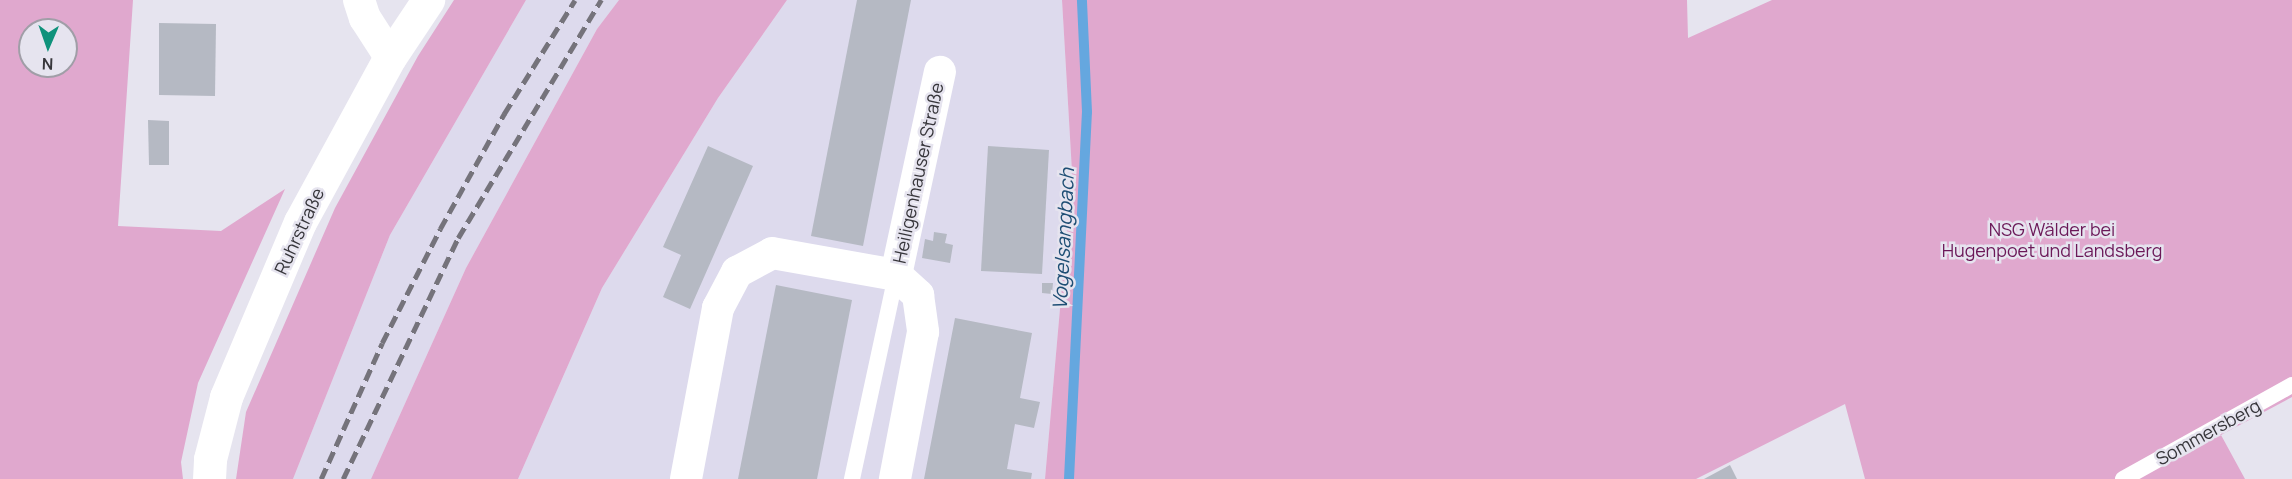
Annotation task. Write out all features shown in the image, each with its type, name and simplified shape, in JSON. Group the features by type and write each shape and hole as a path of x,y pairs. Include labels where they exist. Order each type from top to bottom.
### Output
{"main road":[{"name":"Ruhrstraße","path":"208,479 210,459 226,397 300,222 390,57 428,0"}],"street":[{"path":"359,0 365,18 390,57"},
{"name":"Heiligenhauser Straße","path":"896,275 940,72"},
{"name":"Heiligenhauser Straße","path":"686,479 718,308 737,272 772,253 896,275 918,296 923,332 895,479"}],"lane":[{"path":"852,479 896,275"},
{"name":"Sommersberg","path":"2123,479 2292,385"}],"shaded area":[{"path":"526,0 619,0 597,29 466,268 371,479 293,479 390,235"},
{"path":"787,0 1062,0 1072,172 1045,479 518,479 602,288 718,98"}],"green space":[{"path":"0,0 133,0 118,226 221,231 285,189 198,383 181,462 183,479 0,479"},
{"path":"454,0 526,0 390,235 293,479 236,479 246,412 335,208 418,56"},
{"path":"619,0 787,0 718,98 602,288 518,479 371,479 466,268 597,29"},
{"name":"NSG Wälder bei Hugenpoet und Landsberg","path":"1062,0 1687,0 1688,38 1772,0 2292,0 2292,397 2221,435 2245,479 1865,479 1845,404 1696,479 1045,479 1072,172"}],"building":[{"path":"857,0 911,0 863,246 811,236"},
{"path":"159,23 216,24 215,96 159,95"},
{"path":"148,120 169,121 169,165 149,165"},
{"path":"708,146 753,166 690,309 663,297 681,255 663,247"},
{"path":"988,146 1049,150 1042,274 981,271"},
{"path":"934,232 947,234 945,243 953,245 950,263 922,258 925,239 933,241"},
{"path":"1042,283 1053,283 1052,294 1042,293"},
{"path":"776,285 852,300 817,479 738,479"},
{"path":"955,318 1032,333 1020,398 1040,402 1034,428 1015,424 1007,469 1032,473 1031,479 924,479"},
{"path":"1730,465 1737,479 1704,479"}],"waterway":[{"name":"Vogelsangbach","path":"1069,479 1087,112 1082,0"}],"railway":[{"path":"321,479 382,343 440,229 504,114 575,0"},
{"path":"343,479 458,238 601,0"}]}
